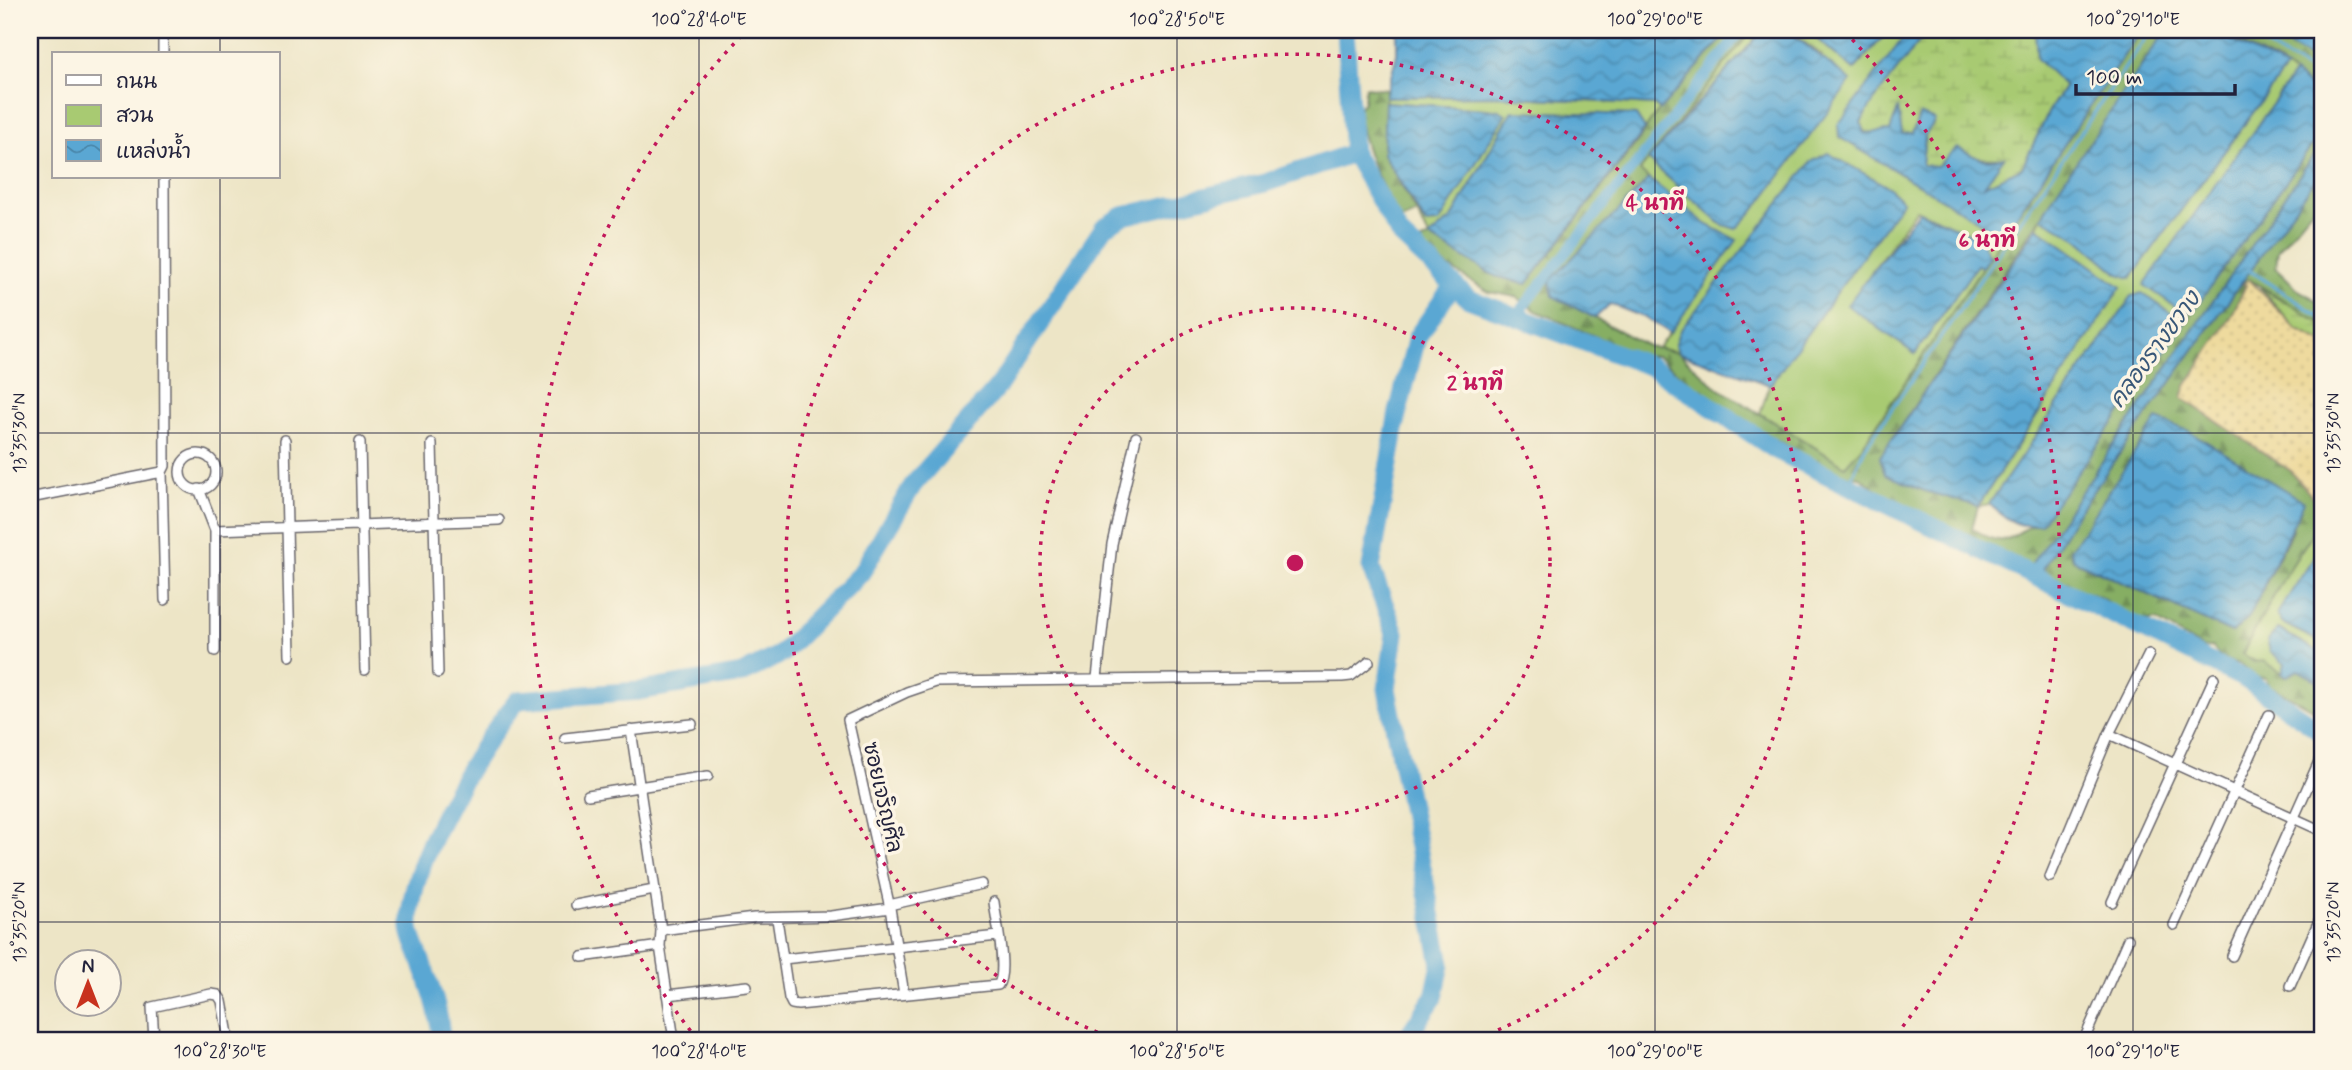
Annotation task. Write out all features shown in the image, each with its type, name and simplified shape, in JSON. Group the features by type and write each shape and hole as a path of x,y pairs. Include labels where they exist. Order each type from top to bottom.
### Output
{"street":[{"path":"163,30 163,52"},
{"path":"164,178 165,600"},
{"path":"1097,678 1113,536 1136,437"},
{"path":"285,440 290,656"},
{"path":"360,442 365,670"},
{"path":"432,443 438,673"},
{"path":"194,454 211,459 216,477 209,486 199,489 186,484 180,471 184,460 194,454"},
{"path":"30,498 164,469 180,471"},
{"path":"199,489 215,530 215,651"},
{"path":"215,530 288,530 499,520"},
{"path":"2050,877 2109,734 2149,654"},
{"name":"ซอยเจริญศีล","path":"890,907 848,720 907,692 936,682 1342,677 1351,676 1369,663"},
{"path":"2112,902 2214,678"},
{"path":"2174,925 2269,715"},
{"path":"565,738 692,724"},
{"path":"631,730 661,930 660,946 674,1040"},
{"path":"2109,734 2322,831"},
{"path":"2232,956 2321,757"},
{"path":"588,795 708,776"},
{"path":"661,930 754,918 777,919 890,907 982,884"},
{"path":"576,905 654,890"},
{"path":"777,919 789,998 795,1005 998,985 1001,980 994,902"},
{"path":"890,907 904,995"},
{"path":"2290,986 2322,914"},
{"path":"783,959 998,936"},
{"path":"2084,1040 2128,939"},
{"path":"582,957 660,946"},
{"path":"667,995 747,986"},
{"path":"154,1040 152,1007 211,994 218,995 222,1001 229,1040"}],"green space":[{"path":"1533,30 1730,30 1723,38 1715,33 1707,37 1598,35"},
{"path":"1730,30 1752,30 1640,171 1649,179 1550,282 1553,296 1648,346 1679,353 1718,388 1845,466 1861,448 2141,30 2166,30 1880,457 1885,474 1925,491 1978,506 1972,528 1995,539 2008,539 2041,523 2322,131 2322,143 2030,567 2023,566 1889,499 1860,477 1841,475 1757,429 1698,389 1657,356 1641,356 1536,311 1517,297 1489,292 1448,267 1418,243 1429,237 1495,276 1527,284 1641,137 1651,120"},
{"path":"1752,30 1763,30 1660,146"},
{"path":"1787,30 1806,30 1854,70 1889,30 1911,30 1839,137 2003,236 1989,257 1980,238 1916,209 1848,305 1915,354 1977,264 1982,267 1861,448 1845,466 1760,413 1770,385 1903,201 1888,187 1828,153 1675,345 1679,353 1658,348 1736,240 1706,224 1639,171 1648,160 1721,224 1822,55"},
{"path":"1928,30 2035,30 2037,59 2065,85 2049,111 2022,168 1983,187 2003,159 1972,158 1936,166 1922,165 1925,136 1935,120 1912,133 1902,134 1898,110 1890,131 1865,134 1861,122 1877,96"},
{"path":"2211,30 2261,30 2322,65 2322,86 2314,90 2281,64"},
{"path":"2286,68 2294,74 2145,285 2185,313 2194,310 2185,323 2142,293 2132,296 1989,504 1978,506 2121,287 2037,227 2041,218 2078,239 2119,274 2131,278"},
{"path":"1365,87 1386,89 1383,154 1417,213 1401,220 1379,180 1364,140 1357,110 1364,102"},
{"path":"1499,96 1654,105 1660,110 1645,129 1636,115 1512,111 1452,218 1429,237 1417,213 1426,223 1499,110 1385,102 1385,97"},
{"path":"2322,170 2322,197 2278,250 2276,268 2300,291 2322,303 2322,324 2249,279 2231,317 2186,386 2182,398 2291,471 2322,505 2322,518 2282,581 2242,654 2254,662 2264,661 2287,676 2298,670 2322,683 2322,714 2268,685 2266,678 2256,677 2240,664 2223,660 2212,647 2203,648 2156,620 2126,618 2100,597 2064,586 2049,577 2043,569 2078,512","holes":["2293,529 2249,617 2232,633 2073,560 2070,550"]},
{"path":"2260,287 2322,324 2322,342 2297,330"},
{"path":"2322,518 2322,545 2277,614 2282,623 2322,643 2322,654 2279,629 2271,651 2286,664 2282,673 2242,654 2282,581"}],"sand":[{"path":"2249,279 2297,330 2322,342 2322,483 2318,504 2291,471 2182,398 2186,386 2231,317 2246,285 2243,284"}],"water":[{"path":"1397,30 1706,37 1715,33 1723,38 1660,110 1654,105 1499,96 1385,97 1397,54"},
{"path":"1763,30 1787,30 1851,81 1757,207 1736,229 1721,224 1648,160"},
{"path":"1806,30 1889,30 1854,70"},
{"path":"1909,30 1928,30 1877,96 1861,122 1864,133 1890,131 1898,108 1902,134 1912,133 1920,114 1935,120 1925,136 1922,165 1937,166 1957,148 1982,159 2004,158 1984,186 2022,168 2049,111 2065,86 2037,59 2035,30 2141,30 2003,236 1839,137 1838,125"},
{"path":"2166,30 2211,30 2286,68 2131,278 2119,274 2078,239 2041,218"},
{"path":"2261,30 2322,30 2322,65"},
{"path":"2294,74 2314,90 2314,95 2322,104 2322,131 2194,310 2185,313 2144,285"},
{"path":"1385,102 1499,110 1506,114 1439,223 1426,224 1383,154"},
{"path":"1512,111 1636,115 1645,129 1527,284 1495,276 1429,237 1452,218"},
{"path":"2322,143 2322,170 2078,512 2043,569 2046,575 2023,566 2030,566"},
{"path":"1828,153 1888,187 1903,201 1770,385 1679,353 1675,345 1679,332 1811,162"},
{"path":"1649,179 1706,224 1737,240 1670,333 1646,318 1610,304 1595,318 1553,296 1550,281"},
{"path":"1919,211 1980,238 1989,257 1982,267 1977,265 1915,354 1847,305"},
{"path":"2037,227 2121,287 1978,506 1925,491 1885,474 1880,457"},
{"name":"คลองรางขวาง","path":"2142,293 2185,323 2041,524 2019,524 2007,518 1989,504 2132,296"},
{"path":"2157,419 2189,431 2304,502 2249,617 2232,633 2074,560 2070,550"},
{"path":"2322,545 2322,643 2282,623 2277,614"},
{"path":"2278,629 2322,654 2322,683 2298,670 2287,676 2282,673 2285,664 2270,651 2267,640"}],"waterway":[{"path":"1345,30 1353,153 1400,235 1469,299 1652,367 1776,450 2245,679 2322,732"},
{"path":"1516,316 1742,30"},
{"path":"1848,485 1865,448 2151,30"},
{"path":"2238,30 2322,78"},
{"path":"441,1040 434,998 410,928 412,902 420,872 448,808 465,776 518,700 639,691 742,674 781,654 861,573 913,485 997,388 1104,227 1123,216 1265,183 1353,153"},
{"path":"2248,269 2322,318"},
{"path":"1405,1040 1434,997 1441,964 1387,689 1395,633 1371,568 1398,412 1417,337 1454,284"}]}
